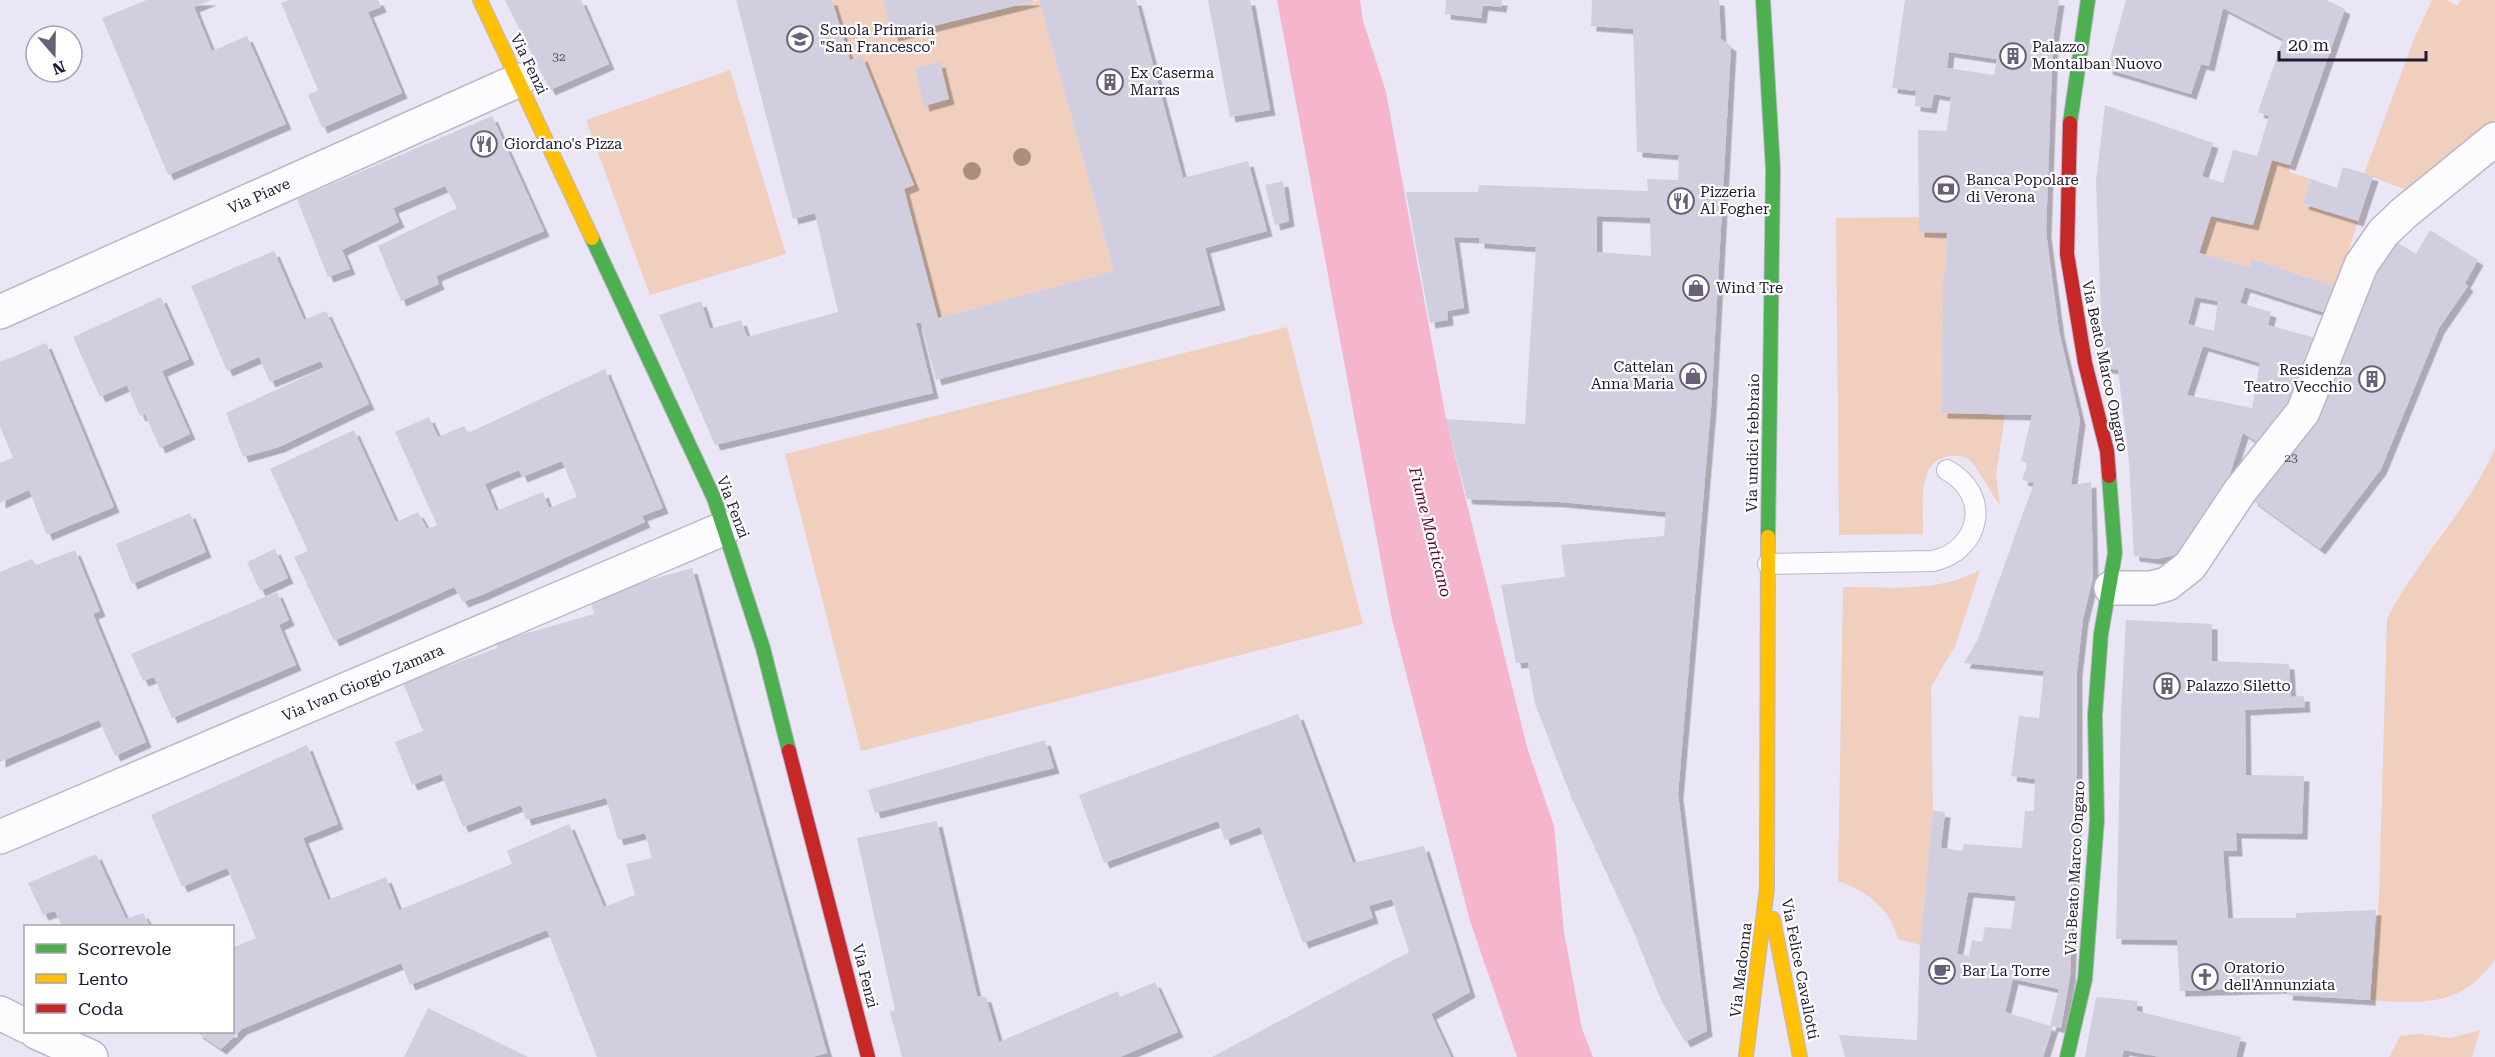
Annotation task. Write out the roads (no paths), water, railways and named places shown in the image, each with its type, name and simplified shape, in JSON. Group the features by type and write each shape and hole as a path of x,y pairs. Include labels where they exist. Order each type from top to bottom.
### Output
{"street":[{"name":"Via Fenzi","path":"480,0 714,498 763,648 868,1057"},
{"name":"Via undici febbraio","path":"1763,0 1773,169 1767,888"},
{"name":"Via Beato Marco Ongaro","path":"2067,1057 2085,979 2097,820 2095,715 2101,634 2111,588 2115,553 2107,451 2075,312 2067,254 2070,108 2088,0"},
{"name":"Via Piave","path":"0,312 519,80"},
{"path":"2111,588 2152,588 2166,584 2190,566 2240,491 2303,412 2361,265 2384,233 2404,213 2495,139"},
{"name":"Via Ivan Giorgio Zamara","path":"0,837 725,528"},
{"name":"Via Madonna","path":"1746,1057 1767,888"},
{"name":"Via Felice Cavallotti","path":"1767,888 1800,1057"},
{"path":"37,1033 91,1057"}],"lane":[{"path":"1768,564 1827,565 1933,561 1946,558 1966,543 1975,522 1973,498 1967,486 1959,476 1947,470"}],"water":[{"name":"Fiume Monticano","path":"1277,0 1360,0 1363,21 1386,92 1446,419 1527,747 1554,826 1564,932 1582,1029 1593,1057 1517,1057 1470,921 1391,615"}],"place":[{"name":"Scuola Primaria \"San Francesco\"","path":"800,39"},
{"name":"Palazzo Montalban Nuovo","path":"2013,56"},
{"name":"Ex Caserma Marras","path":"1110,82"},
{"name":"Giordano's Pizza","path":"484,144"},
{"name":"Banca Popolare di Verona","path":"1946,189"},
{"name":"Pizzeria Al Fogher","path":"1681,201"},
{"name":"Wind Tre","path":"1696,288"},
{"name":"Cattelan Anna Maria","path":"1693,376"},
{"name":"Residenza Teatro Vecchio","path":"2372,379"},
{"name":"Palazzo Siletto","path":"2167,686"},
{"name":"Bar La Torre","path":"1942,971"},
{"name":"Oratorio dell'Annunziata","path":"2205,977"}]}
